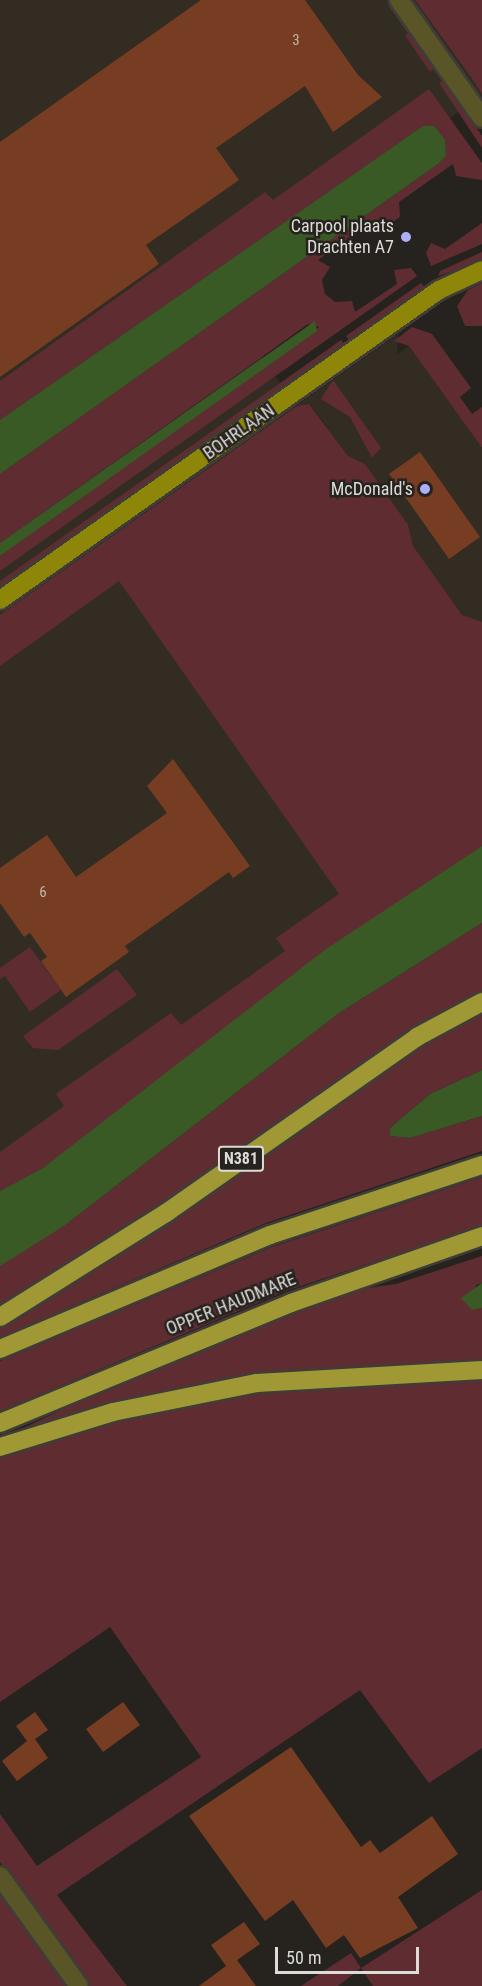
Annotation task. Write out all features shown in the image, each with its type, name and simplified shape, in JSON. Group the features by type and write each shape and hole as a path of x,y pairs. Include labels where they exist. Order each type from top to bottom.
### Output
{"highway":[{"name":"N381","path":"0,1317 166,1213 417,1037 482,1002"},
{"path":"0,1349 270,1235 482,1165"},
{"name":"OPPER HAUDMARE","path":"0,1423 291,1303 482,1236"},
{"path":"0,1447 113,1412 257,1383 482,1370"}],"main road":[{"name":"BOHRLAAN","path":"0,600 440,290 482,270"}],"street":[{"path":"399,0 482,118"},
{"path":"0,1876 79,1986"}],"shaded area":[{"path":"0,0 482,0 482,95 215,290 296,406 398,334 397,354 409,346 482,448 482,622 474,623 462,615 313,408 304,404 482,670 482,864 0,1204"},
{"path":"415,0 482,0 482,94 473,80"},
{"path":"410,32 435,68 430,72 405,35"},
{"path":"443,80 482,136 482,148 439,83"},
{"path":"429,89 482,163 482,180 456,176 453,164 399,202 400,217 380,231 366,226 318,260 330,267 322,280 325,294 335,302 352,301 355,312 397,284 394,270 411,268 417,276 0,571 0,556 319,327 308,324 0,543 0,474 438,164 446,156 434,126 423,126 0,420 0,381 265,192 273,200"},
{"path":"423,126 434,126 445,140 446,156 438,164 0,474 0,420"},
{"path":"482,223 482,244 431,266 426,253 431,243 445,249"},
{"path":"482,252 482,261 438,276 440,271"},
{"path":"421,283 426,289 351,342 346,336"},
{"path":"482,283 482,326 465,326 457,306 468,290"},
{"path":"315,321 317,331 0,556 0,543"},
{"path":"412,327 432,334 471,388 460,397 472,414 482,407 482,448 409,346 394,341"},
{"path":"341,340 346,346 0,591 0,581"},
{"path":"333,380 381,448 372,458 350,417 321,399"},
{"path":"309,404 348,456 365,464 408,525 413,546 462,615 482,622 482,846 389,908 43,1168 0,1191 0,1152 64,1106 56,1094 171,1013 181,1025 285,951 276,938 339,894 119,581 0,666 0,615 297,406"},
{"path":"482,846 482,923 339,1013 64,1226 0,1266 0,1191 43,1168 326,949"},
{"path":"482,923 482,996 357,1068 119,1237 0,1310 0,1266 11,1257 64,1226 339,1013"},
{"path":"30,947 61,990 30,1012 5,976 0,979 0,968"},
{"path":"117,969 137,995 58,1050 33,1048 23,1036"},
{"path":"482,1010 482,1070 430,1094 390,1128 390,1136 410,1138 482,1116 482,1151 266,1223 0,1337 0,1324 421,1042"},
{"path":"482,1070 482,1116 410,1138 390,1136 390,1128 430,1094"},
{"path":"482,1177 482,1226 286,1291 0,1411 0,1361 272,1247"},
{"path":"482,1256 482,1283 476,1285 472,1310 482,1308 482,1363 256,1377 0,1439 108,1388 354,1290 396,1284"},
{"path":"482,1283 482,1308 472,1310 461,1298"},
{"path":"482,1375 482,1748 429,1783 360,1690 57,1895 127,1986 88,1986 0,1862 0,1814 37,1866 201,1757 110,1627 0,1702 0,1452 67,1431 262,1389"},
{"path":"0,1886 72,1986 0,1986"},
{"path":"482,1890 482,1986 373,1986 361,1968"},
{"path":"351,1953 361,1968 338,1986 301,1986"}],"building":[{"path":"201,0 305,0 358,75 382,97 333,132 305,86 216,148 239,180 146,245 159,264 0,377 0,142"},
{"path":"420,452 480,537 449,559 389,474"},
{"path":"173,759 250,866 233,878 229,872 125,946 129,952 66,997 41,961 47,957 30,933 24,937 0,903 0,868 47,835 76,877 167,813 147,786"},
{"path":"123,1702 140,1725 103,1752 86,1729"},
{"path":"35,1712 48,1730 35,1739 48,1758 17,1781 2,1761 27,1741 16,1726"},
{"path":"291,1747 361,1847 370,1840 380,1853 432,1816 458,1854 398,1897 418,1928 360,1958 344,1935 326,1948 293,1900 265,1921 189,1816"},
{"path":"244,1922 260,1944 237,1960 256,1986 199,1986 226,1966 211,1945"}],"place":[{"name":"Carpool plaats Drachten A7","path":"406,237"},
{"name":"McDonald's","path":"425,489"}]}
